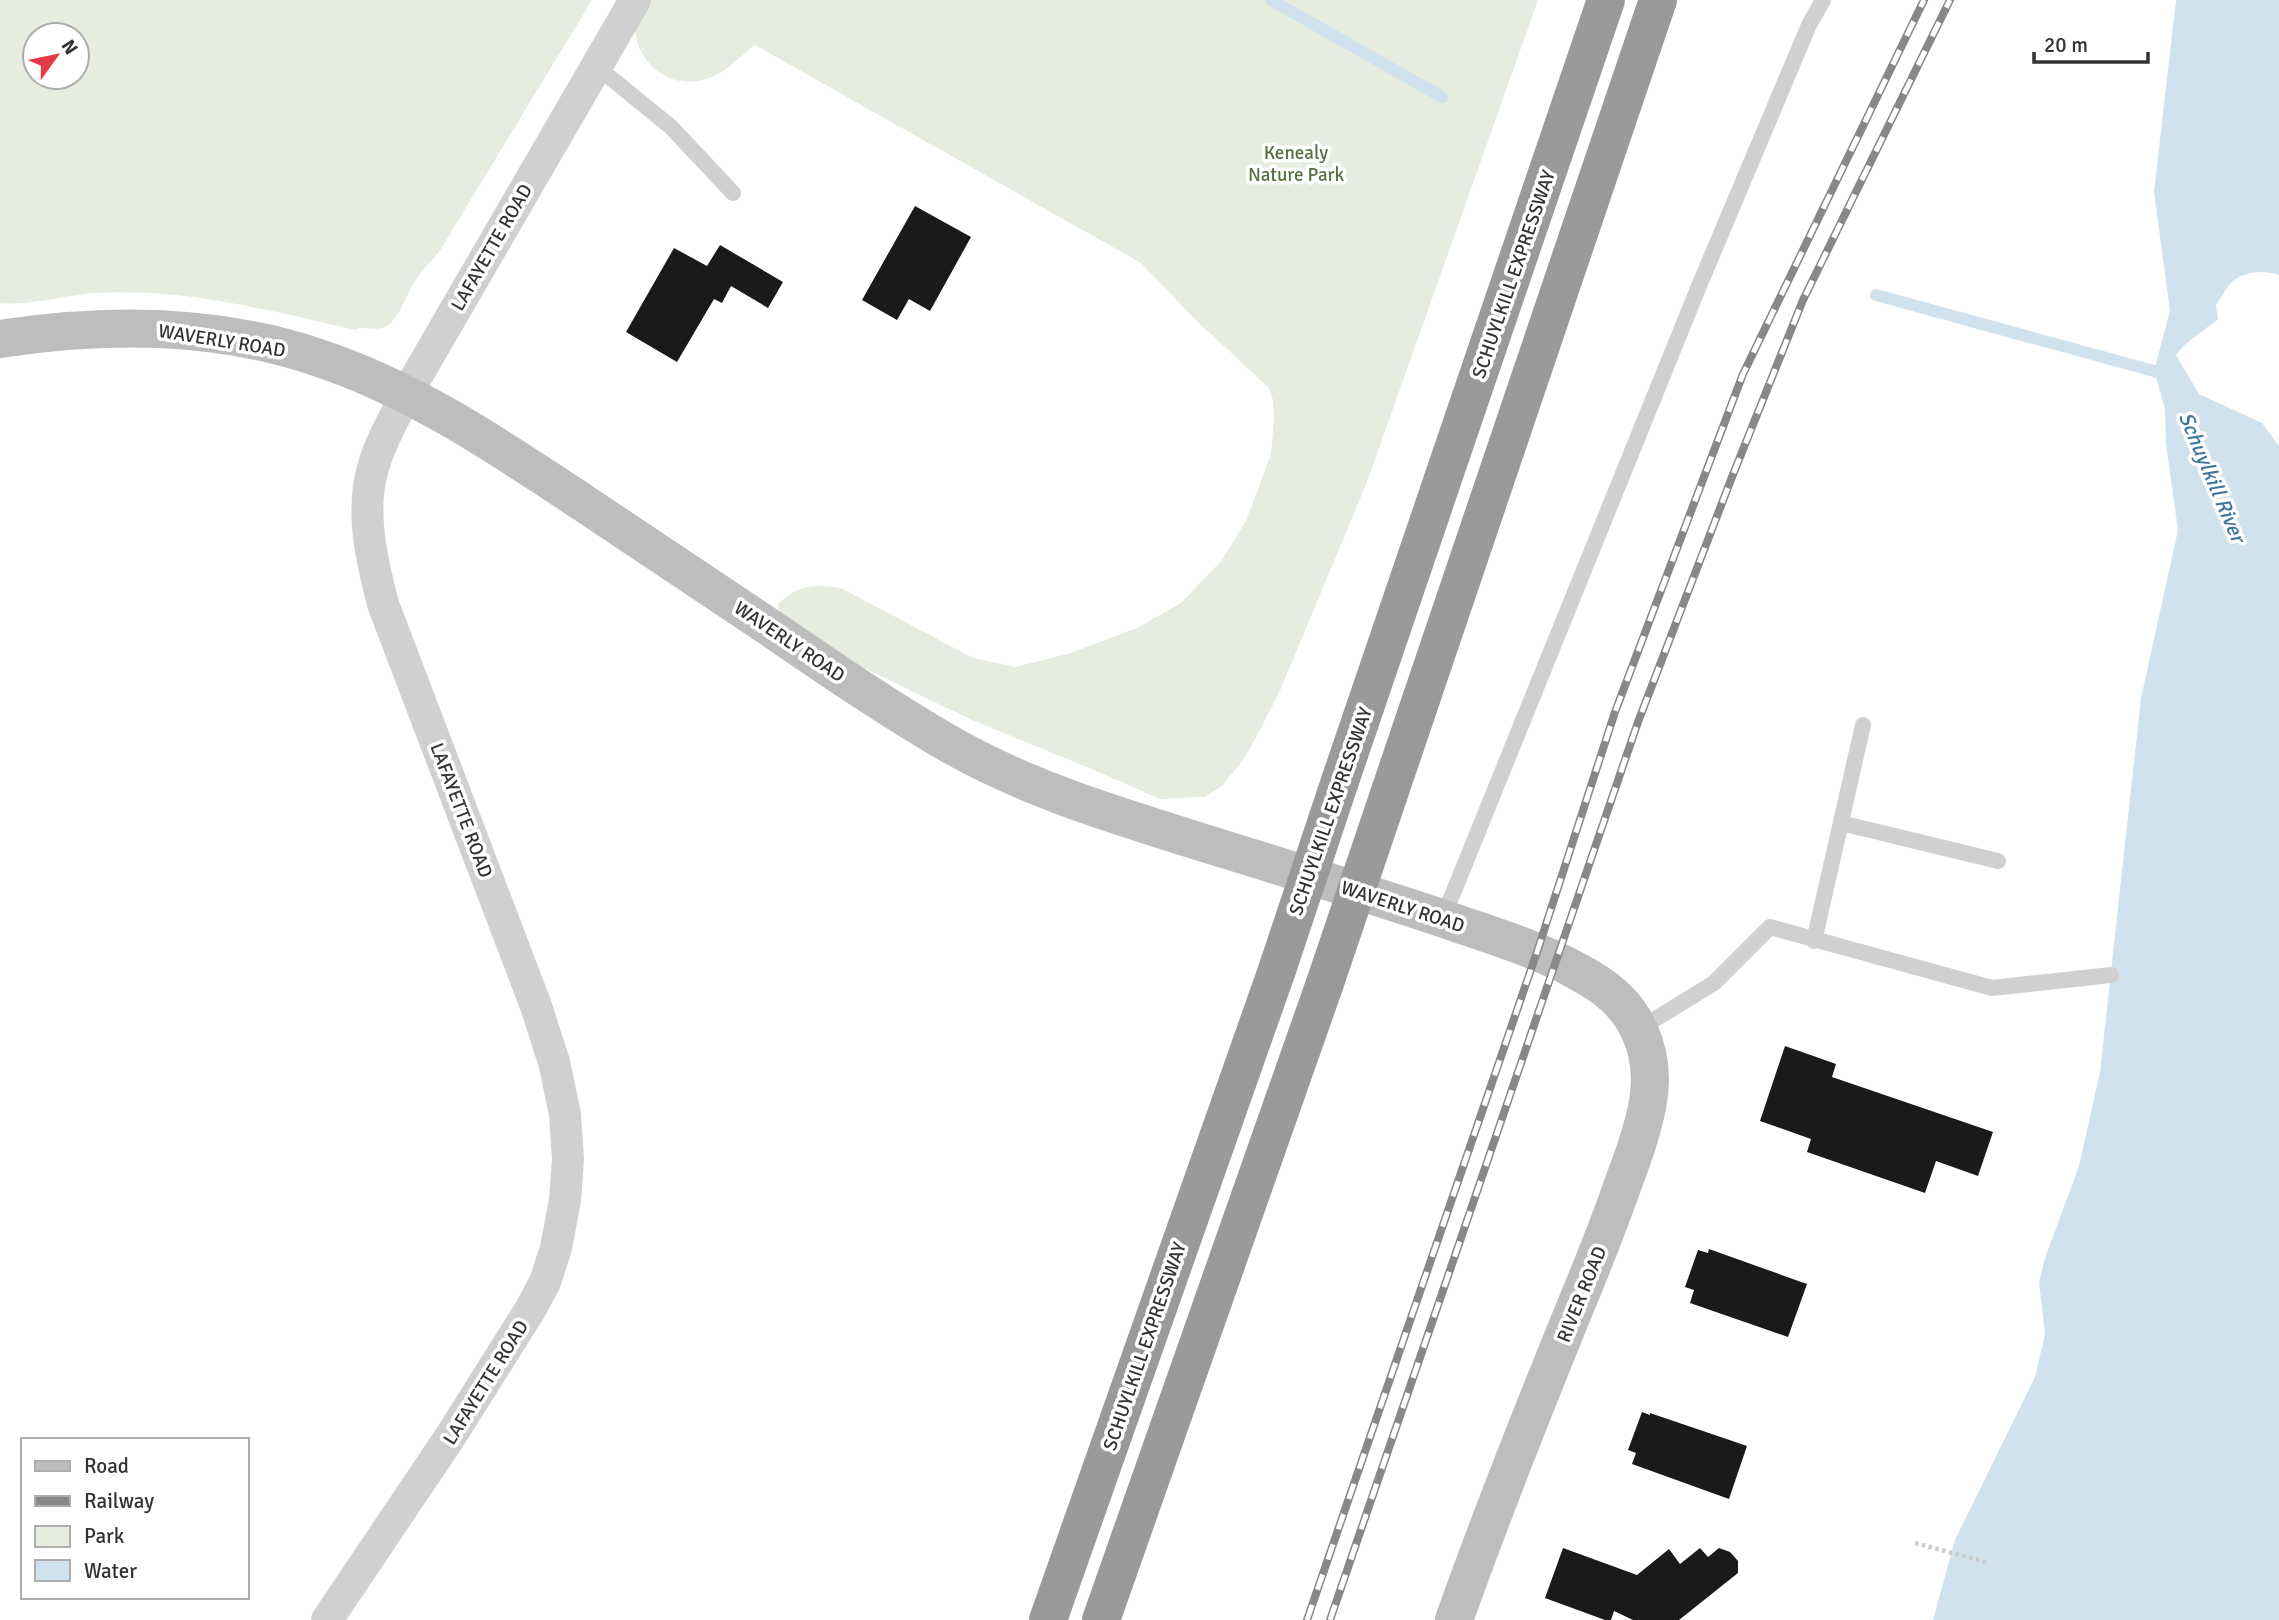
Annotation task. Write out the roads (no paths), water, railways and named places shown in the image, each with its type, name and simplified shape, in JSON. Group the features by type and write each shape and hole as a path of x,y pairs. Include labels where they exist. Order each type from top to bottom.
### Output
{"highway":[{"name":"SCHUYLKILL EXPRESSWAY","path":"1048,1620 1277,970 1606,0"},
{"path":"1101,1620 1324,986 1658,0"}],"street":[{"name":"LAFAYETTE ROAD","path":"327,1620 450,1437 545,1282 556,1248 565,1200 568,1159 565,1114 554,1062 537,1006 383,604 371,559 368,512 372,469 407,393 635,0"},
{"name":"WAVERLY ROAD","path":"0,339 56,330 125,327 197,333 257,341 310,355 407,393 522,462 859,688 944,741 1008,776 1109,813 1443,918 1537,952 1591,979"},
{"name":"RIVER ROAD","path":"1454,1620 1542,1389 1605,1236 1640,1138 1648,1102 1651,1075 1639,1029 1627,1009 1608,990 1591,979"}],"lane":[{"path":"1443,918 1699,286 1809,25 1823,0"},
{"path":"596,66 671,127 733,193"},
{"path":"1814,940 1863,725"},
{"path":"1841,823 1998,861"},
{"path":"1639,1029 1714,983 1770,927 1992,988 2111,975"}],"water":[{"name":"Schuylkill River","path":"2176,0 2279,0 2279,275 2256,272 2233,281 2216,305 2218,319 2190,340 2176,355 2199,394 2262,423 2279,446 2279,1620 1933,1620 1955,1540 2035,1377 2045,1334 2039,1282 2045,1258 2079,1166 2100,1072 2141,698 2178,530 2166,444 2165,409 2154,371 2170,311 2154,192"}],"waterway":[{"path":"1271,0 1442,97"},
{"path":"1876,295 2154,371 2169,378"}],"railway":[{"path":"1307,1620 1537,952 1615,712 1743,374 1924,0"},
{"path":"1330,1620 1638,722 1803,300 1950,0"}],"park label":[{"name":"Kenealy Nature Park","path":"1296,163"}]}
